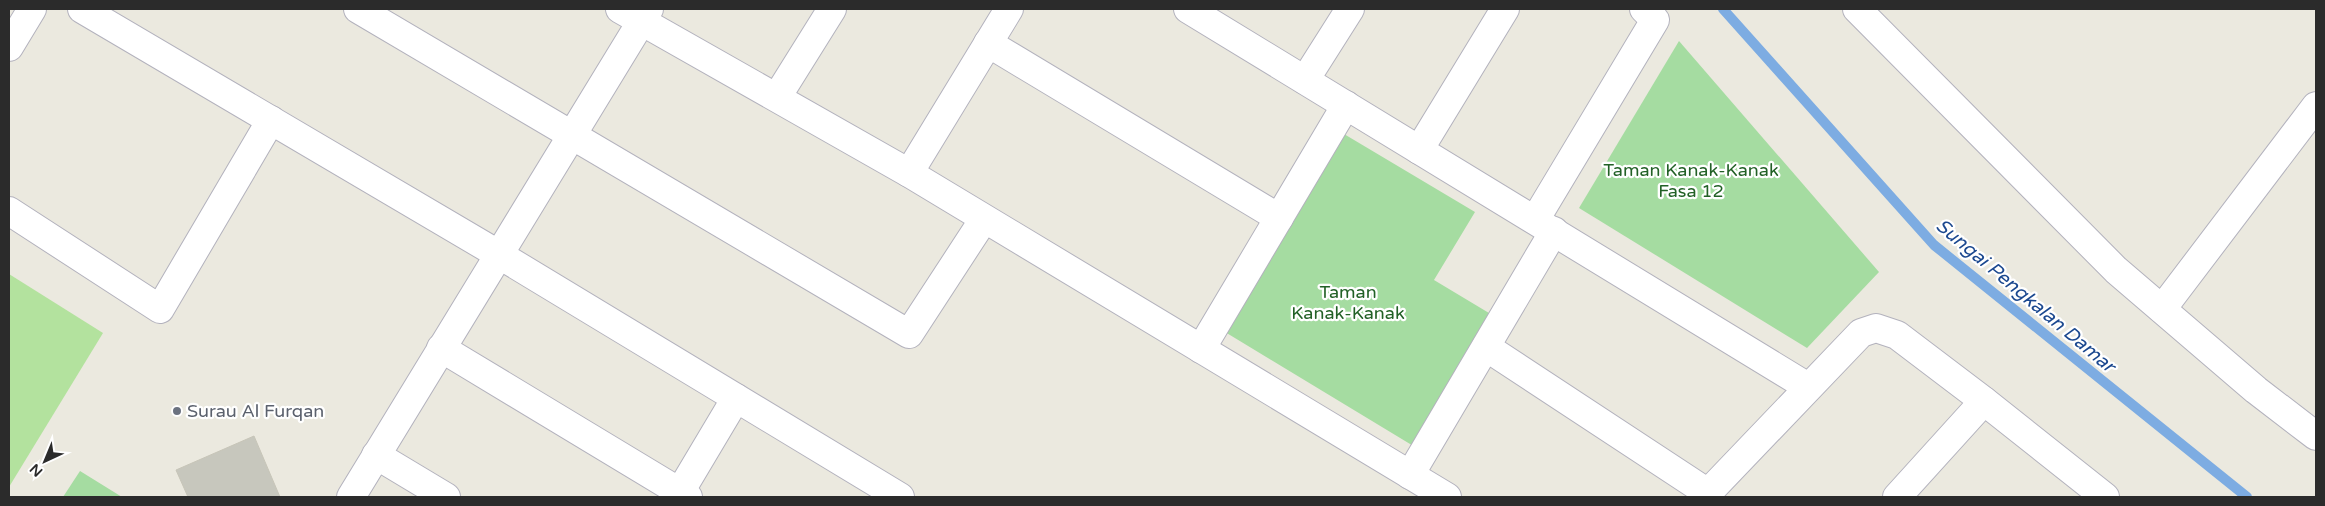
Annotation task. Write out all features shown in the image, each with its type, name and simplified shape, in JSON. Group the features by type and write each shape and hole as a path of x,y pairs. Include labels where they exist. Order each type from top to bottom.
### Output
{"street":[{"path":"9,47 32,9"},
{"path":"82,9 498,254 900,497"},
{"path":"358,9 909,334 984,219"},
{"path":"777,97 832,9"},
{"path":"909,173 1009,9"},
{"path":"1188,9 1808,387"},
{"path":"1305,80 1350,9"},
{"path":"1419,150 1505,9"},
{"path":"1856,9 2116,270 2256,390 2316,436"},
{"path":"351,497 571,134 637,13 909,173 1447,497"},
{"path":"1410,475 1486,346 1649,15"},
{"path":"988,43 1279,218"},
{"path":"1201,349 1346,105"},
{"path":"2162,309 2316,106"},
{"path":"9,211 160,309 271,120"},
{"path":"1486,346 1706,495 1861,333 1876,328 1897,335 1984,401 2097,495"},
{"path":"441,348 681,496 736,398"},
{"path":"1897,497 1984,401"},
{"path":"376,455 446,497"}],"green space":[{"name":"Taman Kanak-Kanak Fasa 12","path":"1679,41 1879,272 1807,348 1579,208"},
{"name":"Taman Kanak-Kanak","path":"1344,134 1475,212 1434,280 1494,316 1415,447 1225,332"},
{"path":"9,274 103,333 9,487"},
{"path":"80,471 122,497 63,497"}],"building":[{"path":"254,436 280,497 188,497 176,470"}],"waterway":[{"name":"Sungai Pengkalan Damar","path":"1723,9 1934,245 2247,497"}],"place":[{"name":"Surau Al Furqan","path":"177,411"}]}
